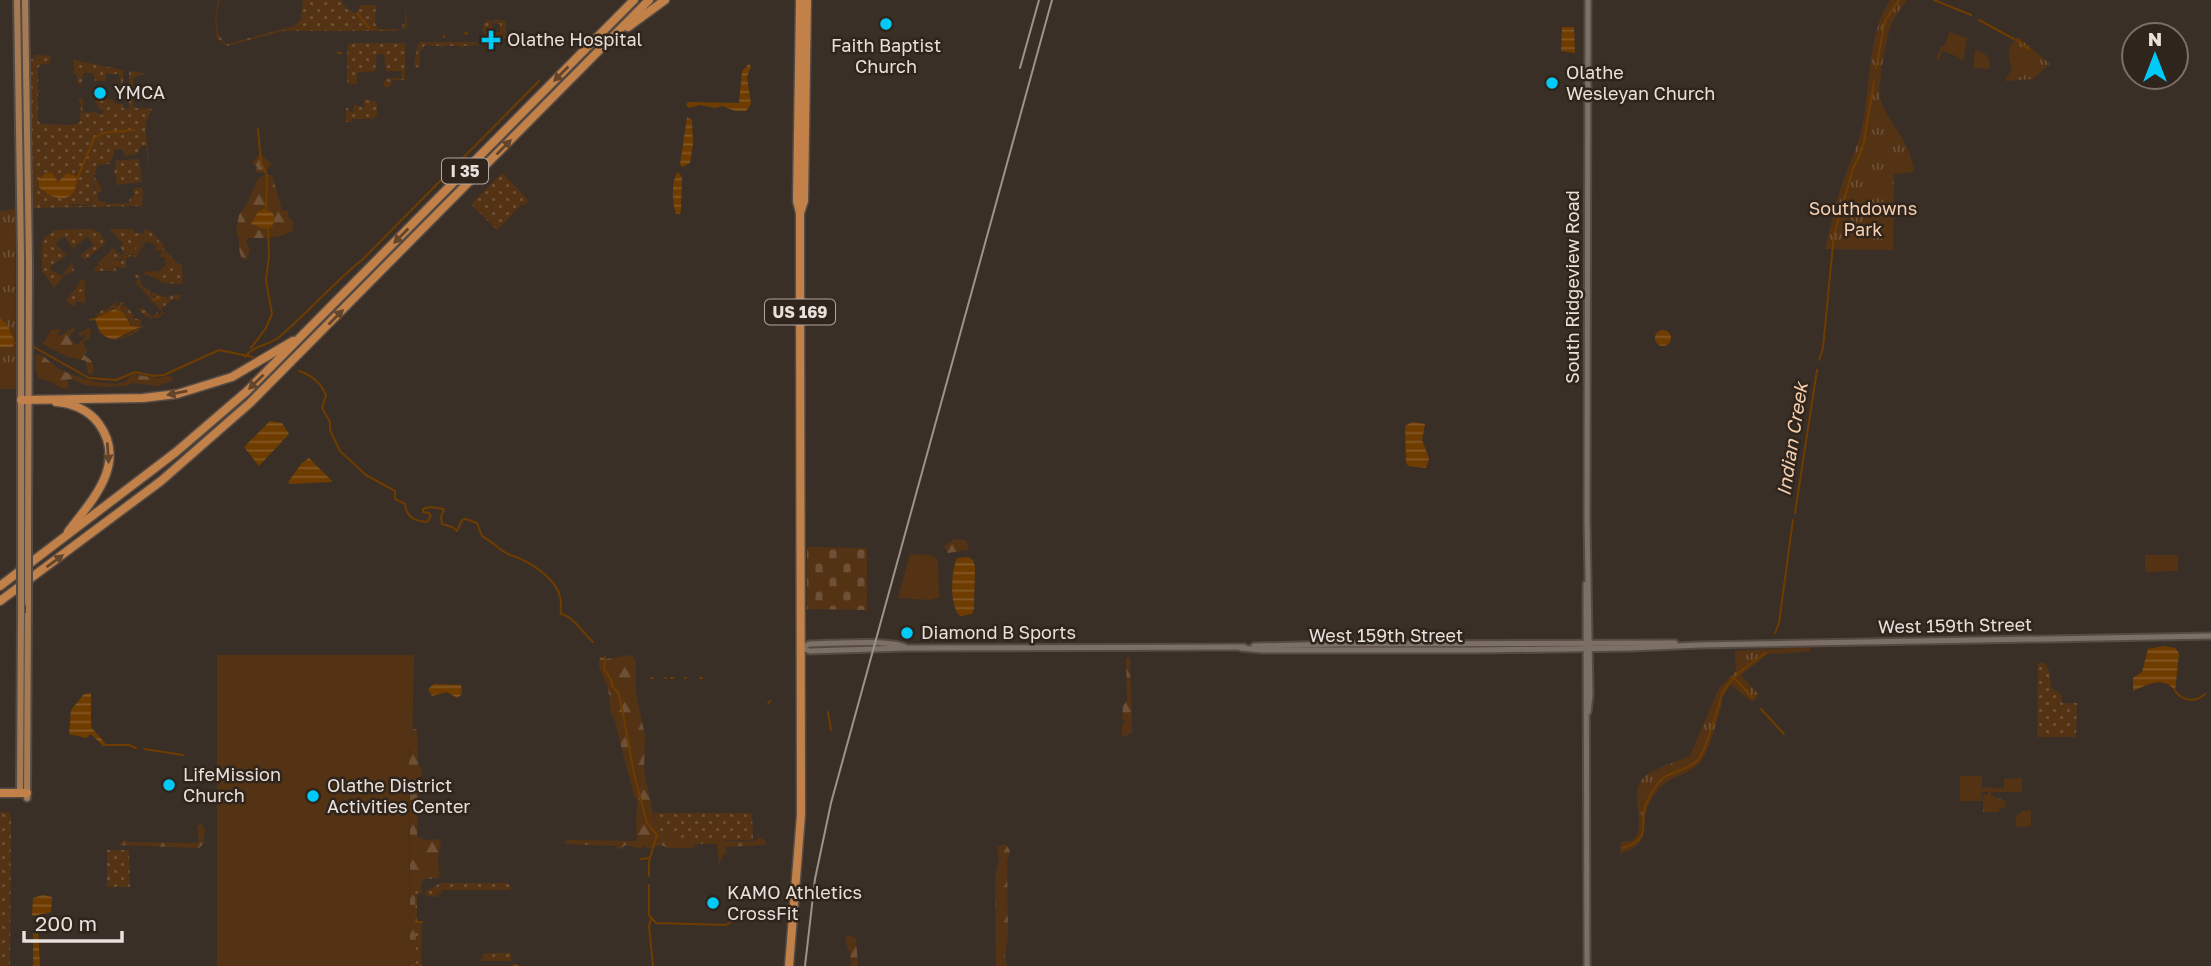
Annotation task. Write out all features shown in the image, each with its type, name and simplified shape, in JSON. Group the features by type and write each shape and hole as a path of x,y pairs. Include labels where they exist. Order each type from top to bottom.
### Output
{"highway":[{"name":"I 35","path":"0,601 155,485 231,420 289,365 649,0"},
{"path":"600,50 665,0"},
{"name":"US 169","path":"789,966 800,831 800,213 797,201 800,0"},
{"name":"US 169","path":"800,213 804,201 807,0"},
{"name":"I 35","path":"0,586 201,431 247,391 630,3"},
{"path":"25,400 143,398 187,391 239,373 304,334"},
{"path":"25,400 63,403 84,410 100,425 108,443 110,461 104,481 96,496 62,540"},
{"path":"0,795 24,794"}],"main road":[{"path":"17,0 25,328"},
{"path":"24,794 28,603 25,537 25,0"},
{"name":"South Ridgeview Road","path":"1587,966 1588,0"},
{"path":"24,794 21,613 25,537"},
{"name":"West 159th Street","path":"801,648 810,651 905,648 1241,648 1332,651 2211,636"}],"green space":[{"path":"218,0 219,36 227,44 294,26 301,19 303,0 342,0 344,6 356,14 361,5 376,5 375,24 380,29 401,29 283,31 228,46 217,39 215,21"},
{"name":"Southdowns Park","path":"1890,0 1907,0 1890,29 1879,92 1888,116 1908,150 1914,172 1894,174 1893,250 1825,249 1839,194 1860,136 1873,48 1882,14"},
{"path":"406,5 407,27 405,30 401,29 405,24"},
{"path":"487,20 492,22 492,32 500,32 500,24 493,23 493,20 506,22 506,38 487,38 483,29"},
{"path":"1949,32 1967,38 1963,61 1942,51 1939,60 1936,59"},
{"path":"2018,37 2050,64 2033,79 2005,81 2012,68 2010,48"},
{"path":"476,42 479,45 463,46 462,49 460,46 443,46 441,49 440,46 425,45 420,52 420,66 417,68 414,64 418,44"},
{"path":"349,43 405,43 405,80 393,80 390,87 384,87 387,78 401,78 401,71 386,71 384,54 377,54 375,71 357,73 357,84 348,84 347,87"},
{"path":"1975,50 1987,56 1990,69 1973,68"},
{"path":"36,55 51,56 49,64 41,64 38,68 38,89 41,92 38,93 38,121 42,124 74,125 80,122 81,105 78,100 83,98 83,113 95,112 102,115 104,111 99,109 95,101 113,99 114,103 129,109 129,72 144,74 133,78 133,105 136,108 152,109 146,123 148,166 146,145 140,147 137,154 122,156 125,154 123,149 114,150 109,164 97,165 96,174 93,176 94,183 95,177 102,190 97,194 98,201 107,204 130,203 134,189 140,187 143,190 142,206 32,208 31,60","holes":["49,172 58,182 65,175 53,197 51,193 44,191 44,173","93,195 92,203 86,206 71,204 85,205 91,202"]},
{"path":"74,60 123,70 123,99 118,101 121,84 119,74 106,74 106,81 95,81 94,74 87,72 83,74 81,86 77,83 77,74 74,73"},
{"path":"364,99 377,102 377,116 373,119 352,119 351,122 346,122 346,108 353,112 354,104 364,108"},
{"path":"260,153 272,164 265,173 256,172 257,167 252,163"},
{"path":"139,159 142,182 117,185 115,161"},
{"path":"502,173 529,201 522,204 497,230 471,204"},
{"path":"272,175 282,210 288,211 288,217 293,221 293,230 277,236 248,238 246,242 250,250 244,260 240,254 236,232 239,215 258,178"},
{"path":"15,209 16,389 0,389 0,211"},
{"path":"91,229 100,233 106,243 85,260 81,255 94,245 87,236 73,249 64,236 55,243 67,256 51,265 51,270 62,276 72,262 74,272 66,274 54,288 42,271 44,238 55,230"},
{"path":"109,229 133,229 134,233 144,233 144,229 152,232 178,264 182,264 183,284 163,283 145,275 144,272 163,273 171,262 156,240 144,239 137,244 137,250 124,252 120,247 123,243"},
{"path":"147,238 157,241 171,260 164,272 144,272 161,271 166,264 164,257 158,257 162,253 161,250 155,251 157,245 148,241 135,253 123,256 111,268 101,268 96,272 93,269 103,265 106,260 118,260 117,257 123,254 123,251 135,251 137,244"},
{"path":"146,241 135,258 130,256 126,259 126,268 115,267 117,273 96,271 114,266 110,259 103,262 103,265 97,264 110,249 120,255 113,261 121,261 124,256 132,255"},
{"path":"133,274 139,275 141,285 150,291 152,297 159,298 151,292 168,298 171,295 182,295 161,309 164,313 159,318 146,317 139,310 142,307 152,317 157,312 160,315 162,312 135,282 138,279"},
{"path":"80,280 85,281 85,304 77,301 74,307 66,300"},
{"path":"117,301 115,305 125,305 133,318 142,320 140,323 143,327 131,335 115,339 140,327 132,326 125,313 115,308 100,317 95,315"},
{"path":"74,327 70,339 77,345 86,336 84,334 80,337 78,333 91,328 90,338 83,342 87,351 84,355 92,361 94,371 91,375 88,373 86,361 66,356 41,343 51,330 60,329 61,332 56,333 60,336"},
{"path":"36,354 64,371 97,382 120,383 133,374 156,378 171,376 174,380 158,386 132,383 105,387 85,385 71,379 67,380 69,388 64,389 38,378"},
{"path":"955,539 965,540 968,550 948,553 944,546"},
{"path":"807,547 867,548 867,610 807,609"},
{"path":"910,554 931,555 938,560 939,598 898,598"},
{"path":"2145,555 2178,555 2178,571 2145,572"},
{"path":"1810,647 1811,651 1769,653 1741,675 1759,695 1752,702 1731,685 1722,697 1710,744 1703,758 1693,768 1668,781 1656,792 1646,811 1642,839 1620,854 1621,842 1632,841 1637,835 1639,784 1653,771 1690,756 1719,688 1736,671 1735,651"},
{"name":"Olathe District Activities Center","path":"217,655 414,655 412,747 409,748 410,966 217,966"},
{"path":"631,655 636,660 636,694 645,736 644,771 653,813 660,831 676,839 685,837 689,841 750,841 758,840 758,837 766,841 766,845 725,847 727,854 724,854 719,863 717,844 696,844 692,848 668,848 661,845 648,849 644,846 640,849 626,845 618,850 616,846 565,844 565,841 569,840 637,841 638,801 634,796 611,714 608,687 599,665 600,657 606,659"},
{"path":"1130,657 1132,732 1124,737 1122,725 1125,722 1122,719 1123,706 1127,700 1126,658"},
{"path":"2038,663 2046,665 2051,687 2061,695 2062,703 2077,703 2076,737 2037,737"},
{"path":"413,729 417,732 418,764 422,771 418,793 417,836 424,840 438,839 441,843 438,856 439,874 415,880 416,962 415,966 410,966 408,764"},
{"path":"1960,776 1982,776 1982,789 2004,789 2004,779 2022,778 2022,792 1982,792 1982,801 1960,801"},
{"path":"1988,792 1991,792 1991,796 2006,801 2005,807 1999,809 1999,812 1983,812 1983,795 1988,795"},
{"path":"2031,810 2031,826 2015,827 2017,815"},
{"path":"0,812 9,812 11,818 10,966 0,966"},
{"path":"654,813 752,813 753,840 676,839 660,831"},
{"path":"201,824 205,830 203,844 199,848 119,845 124,840 195,843 199,841 197,826"},
{"path":"1002,844 1010,851 1007,861 1007,966 996,966 995,876 999,862 997,848"},
{"path":"107,850 129,850 130,887 107,887"},
{"path":"440,872 438,878 424,879 421,884 422,893 417,894 417,921 422,922 421,966 415,966 415,880"},
{"path":"441,883 507,883 511,890 441,890 441,894 437,894 439,897 426,896 426,891"},
{"path":"849,935 856,938 858,966 851,966 845,938"},
{"path":"484,953 511,953 511,961 480,961"}],"shaded area":[{"path":"1562,27 1574,27 1575,53 1561,51"},
{"path":"749,64 751,67 747,77 751,104 746,111 735,111 722,106 715,108 700,105 689,108 686,105 688,102 739,103 742,71"},
{"path":"687,117 692,120 693,144 690,163 683,167 680,165"},
{"path":"47,172 52,173 58,182 67,173 74,175 77,179 72,194 57,198 39,187 39,179"},
{"path":"678,172 682,177 681,210 680,214 676,214 673,192"},
{"path":"263,209 272,212 275,218 272,227 265,229 251,224"},
{"path":"115,309 124,313 131,326 140,327 115,339 103,335 95,318"},
{"path":"0,319 7,324 14,340 13,347 0,347"},
{"path":"1663,330 1669,332 1669,344 1663,346 1657,344 1655,338 1657,332"},
{"path":"270,421 282,423 289,434 259,466 244,447"},
{"path":"1412,422 1425,424 1422,440 1429,458 1426,468 1408,466 1406,462 1405,426"},
{"path":"309,458 332,481 332,482 288,482"},
{"path":"968,557 973,560 975,567 974,609 972,614 960,616 954,605 953,571 957,558"},
{"path":"2164,646 2175,648 2179,653 2175,691 2160,682 2133,691 2133,678 2142,672 2148,649"},
{"path":"434,684 461,685 462,694 457,698 447,692 432,696 428,689"},
{"path":"91,693 91,727 105,743 104,747 91,734 86,738 69,734 71,710 84,694"},
{"path":"43,895 52,897 51,912 32,915 33,898"},
{"path":"38,927 40,966 33,966 33,931"}],"waterway":[{"name":"Indian Creek","path":"1876,68 1885,21 1899,0"},
{"path":"1934,0 1971,15"},
{"path":"357,13 369,28"},
{"path":"1979,20 2014,39"},
{"path":"2017,40 2029,50"},
{"path":"245,357 252,350 278,338 363,259 539,81"},
{"name":"Indian Creek","path":"1819,360 1823,348 1834,234 1853,169 1863,147 1874,82"},
{"path":"258,129 261,164 267,175 266,209"},
{"path":"77,179 94,138 103,133 134,130"},
{"path":"251,348 266,328 272,314 266,280 268,228"},
{"path":"153,300 160,298"},
{"path":"117,311 120,306"},
{"path":"90,320 94,319"},
{"path":"15,343 27,344"},
{"path":"32,346 89,378 116,380 135,372 153,376 164,375 219,350 253,357"},
{"name":"Indian Creek","path":"1795,513 1817,370"},
{"path":"299,371 315,380 324,391 326,395 322,408 340,451 366,475 395,491 395,499 405,504 412,518 427,522 431,516 423,512 423,509 430,507 444,509 442,524 457,531 462,520 477,523 482,536 547,576 561,599 561,614 574,621 593,642"},
{"name":"Indian Creek","path":"1775,633 1779,623 1793,520"},
{"name":"Indian Creek","path":"1623,848 1639,839 1642,834 1645,808 1658,783 1693,764 1700,757 1721,697 1730,682 1766,653"},
{"path":"605,657 604,669 618,692 621,703 634,774 647,823 657,835 649,861 649,876"},
{"path":"1735,679 1753,698"},
{"path":"2175,691 2189,700 2205,694"},
{"path":"1761,709 1784,734"},
{"path":"828,712 831,730"},
{"path":"105,745 129,745 136,748"},
{"path":"144,749 183,755"},
{"path":"641,859 650,858"},
{"path":"649,885 649,915 656,923 726,925 740,916 766,916 780,907 785,911"},
{"path":"651,919 649,926 653,966"},
{"path":"416,922 422,922"},
{"path":"514,965 518,966"}],"railway":[{"path":"1020,68 1039,0"},
{"path":"805,966 815,879 831,803 1052,0"}],"place":[{"name":"Faith Baptist Church","path":"886,24"},
{"name":"Olathe Hospital","path":"491,40"},
{"name":"Olathe Wesleyan Church","path":"1552,83"},
{"name":"YMCA","path":"100,93"},
{"name":"Diamond B Sports","path":"907,633"},
{"name":"LifeMission Church","path":"169,785"},
{"name":"Olathe District Activities Center","path":"313,796"},
{"name":"KAMO Athletics CrossFit","path":"713,903"}]}
